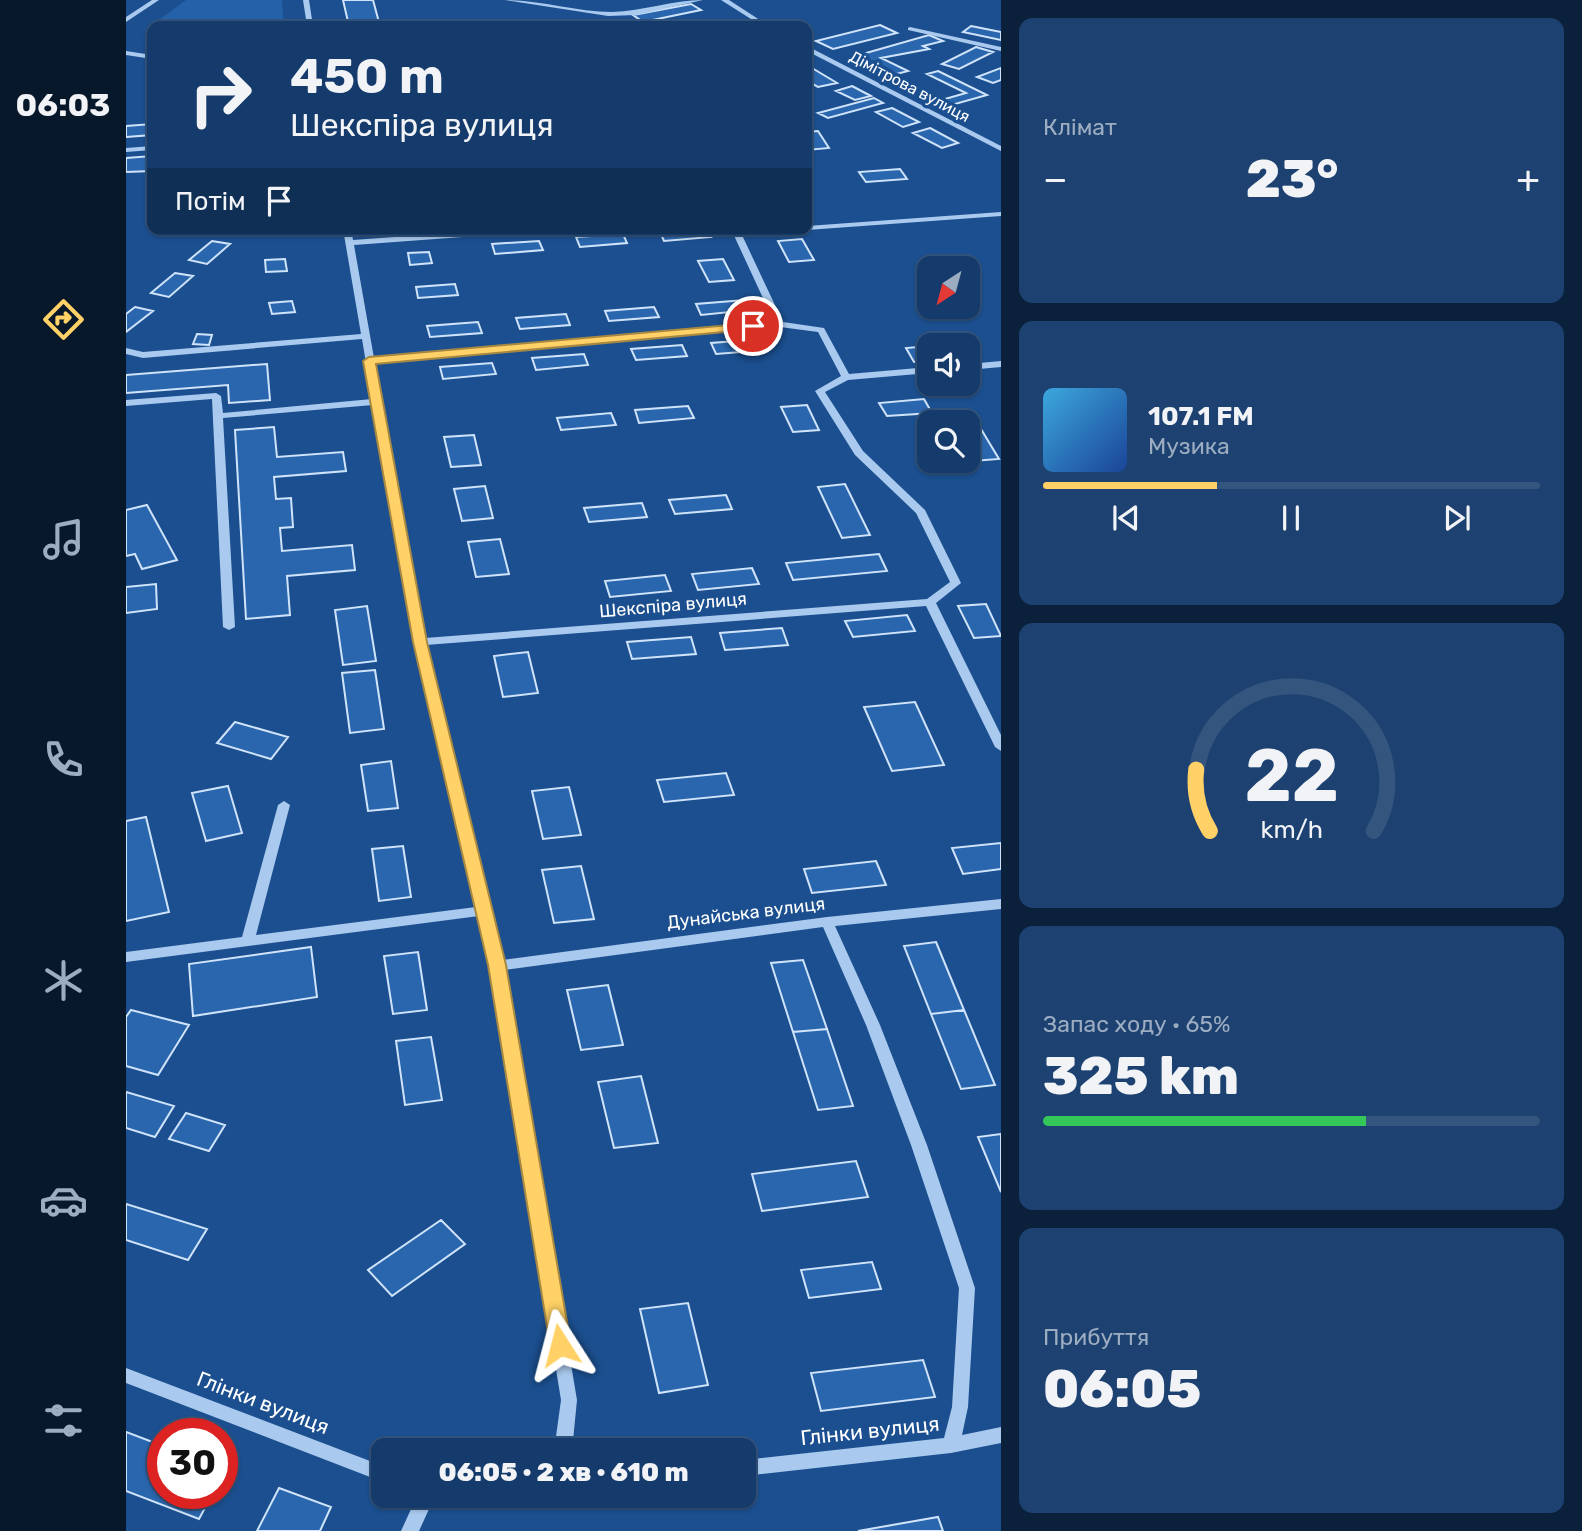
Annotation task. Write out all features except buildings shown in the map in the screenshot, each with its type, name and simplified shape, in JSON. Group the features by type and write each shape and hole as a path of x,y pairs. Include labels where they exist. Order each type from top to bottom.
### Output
{"street":[{"path":"126,20 156,0"},
{"path":"306,0 309,21"},
{"path":"509,0 607,14 636,13 701,0"},
{"path":"724,0 758,21"},
{"path":"910,29 1001,49"},
{"name":"Дімітрова вулиця","path":"812,51 1001,149"},
{"path":"126,53 147,56"},
{"path":"126,150 147,148"},
{"path":"812,228 1001,214"},
{"path":"376,235 348,236 420,642 497,965 569,1400 565,1438"},
{"path":"738,235 780,324"},
{"path":"369,361 780,324 821,330 846,377"},
{"path":"126,351 143,355 366,336"},
{"path":"980,366 1001,364"},
{"path":"917,371 846,377 820,391 859,453 922,512 956,583 930,602 1001,747"},
{"path":"126,403 216,396 229,627"},
{"path":"218,416 376,402"},
{"name":"Шекспіра вулиця","path":"420,642 930,602"},
{"path":"248,942 284,805"},
{"name":"Дунайська вулиця","path":"497,965 827,922 1001,904"},
{"path":"126,957 484,911"},
{"path":"827,922 873,1025 919,1145 967,1288 960,1407 951,1445"},
{"name":"Глінки вулиця","path":"126,1375 371,1469"},
{"name":"Глінки вулиця","path":"756,1467 951,1445 1001,1435"},
{"path":"410,1531 421,1508"}],"shaded area":[{"path":"186,0 282,0 284,21 157,21"}],"route":[{"path":"560,1345 497,965 420,642 369,361 753,326"}]}
